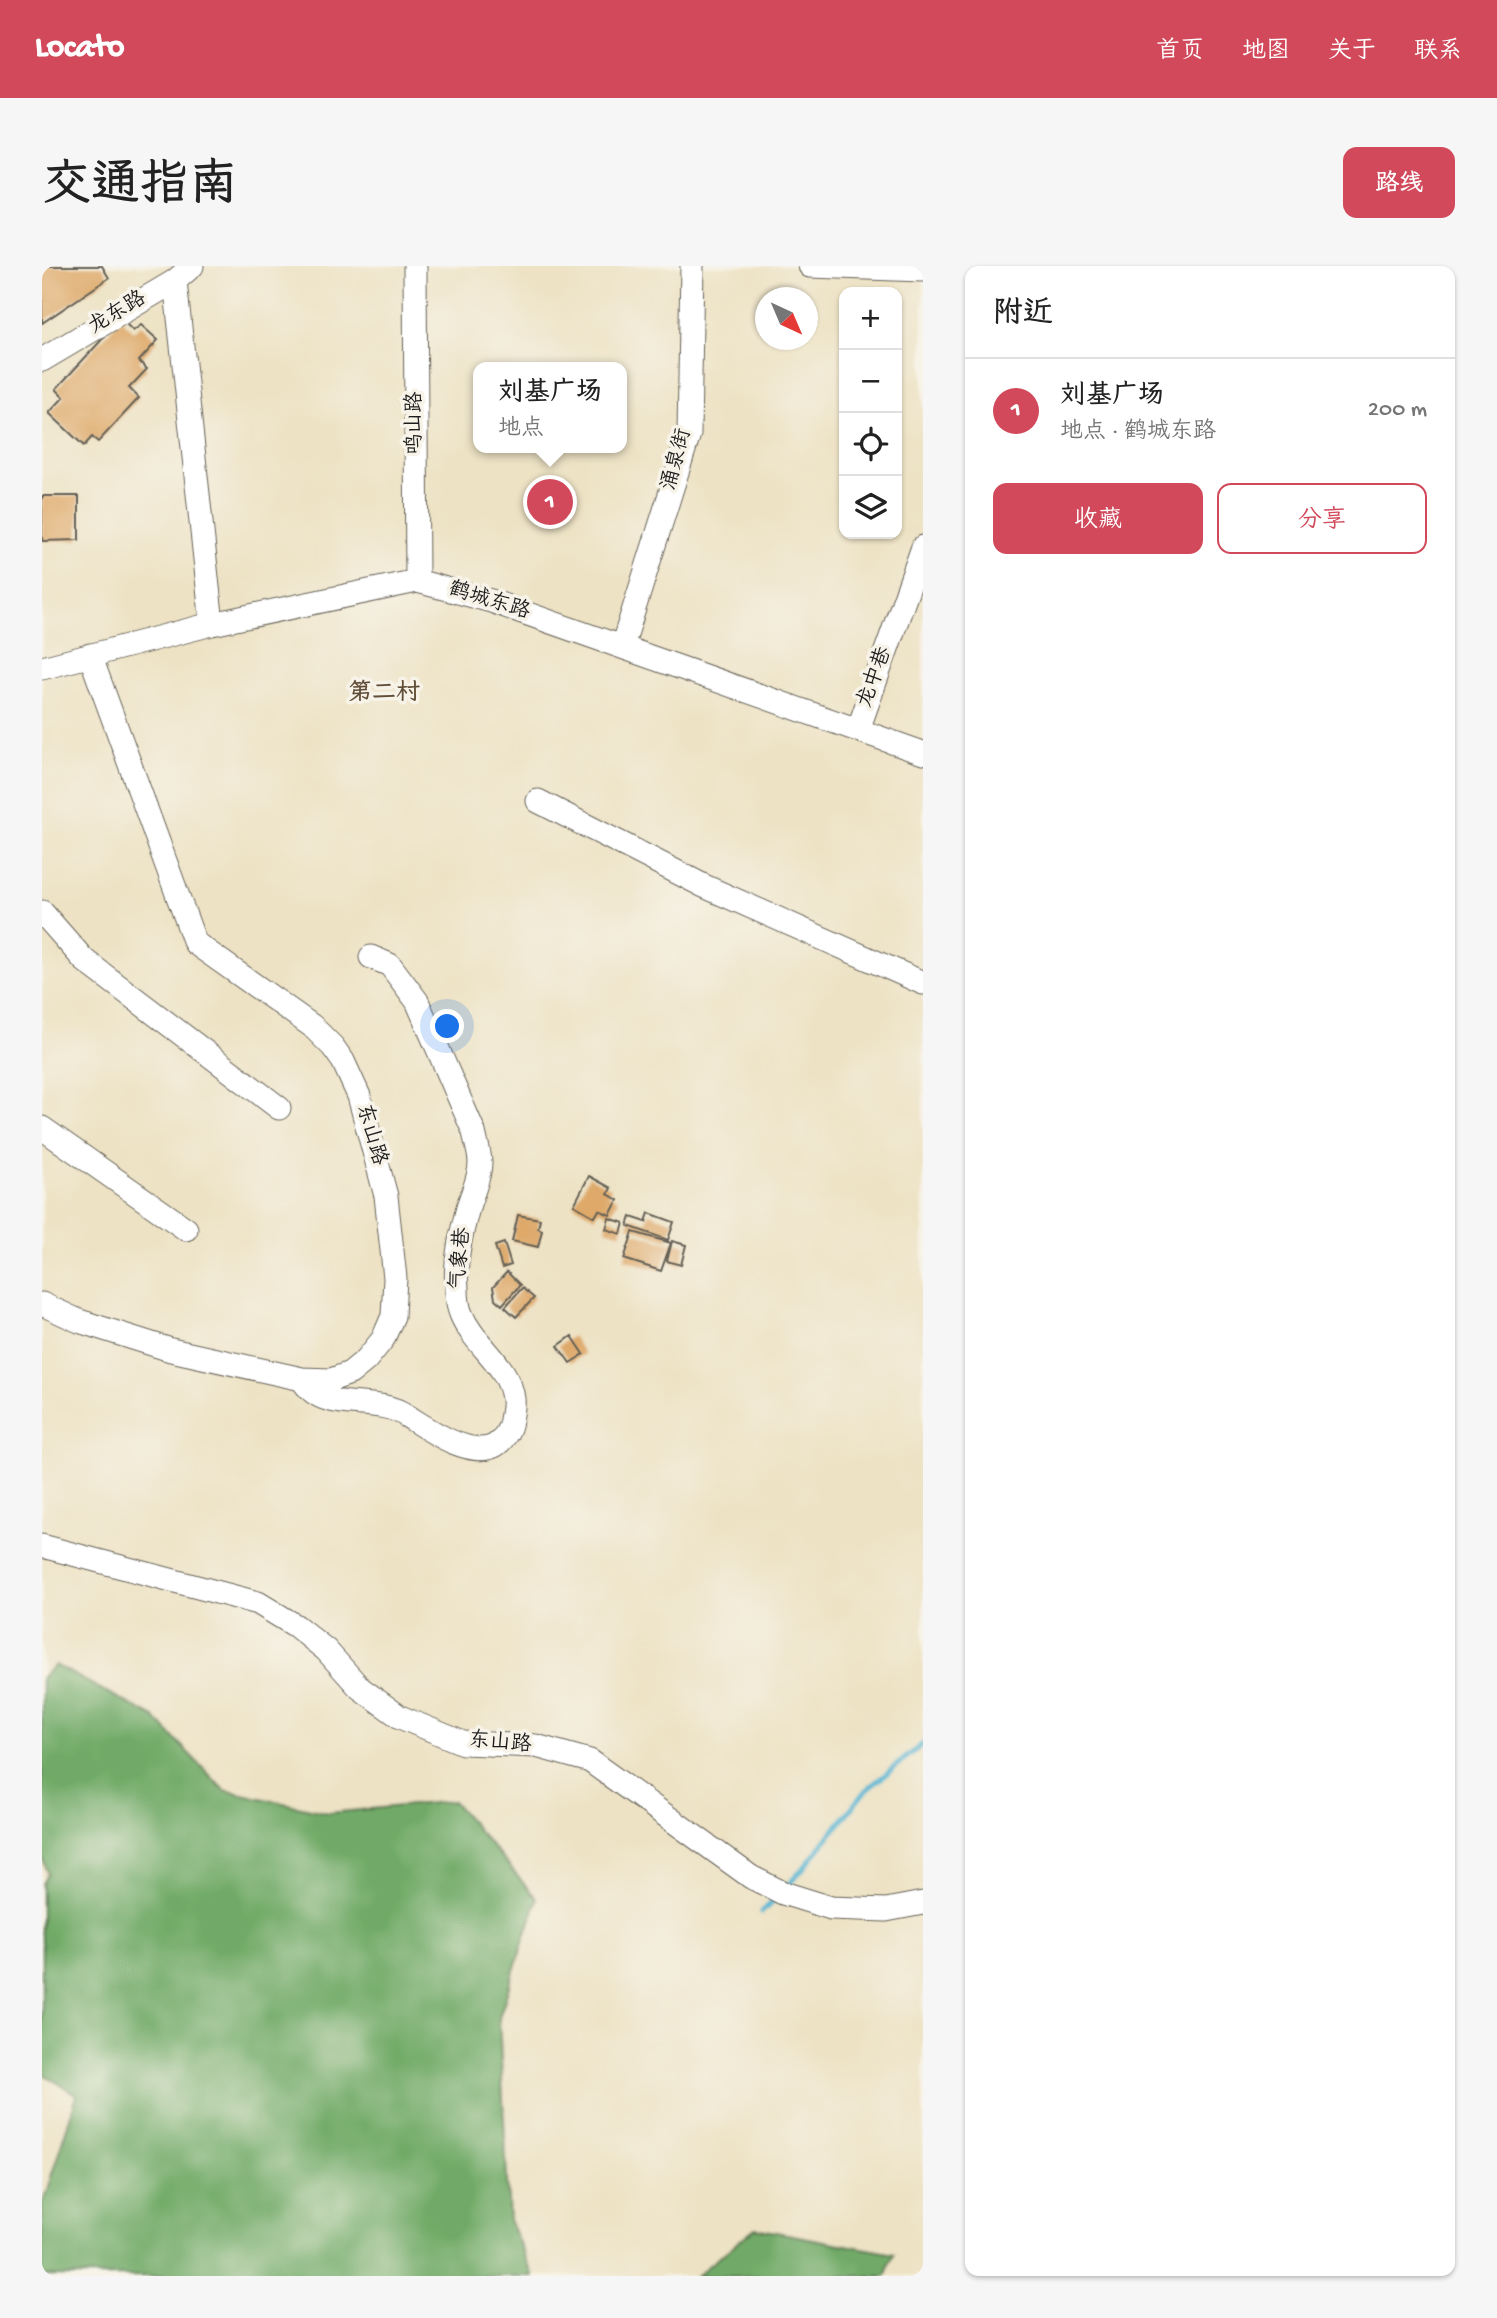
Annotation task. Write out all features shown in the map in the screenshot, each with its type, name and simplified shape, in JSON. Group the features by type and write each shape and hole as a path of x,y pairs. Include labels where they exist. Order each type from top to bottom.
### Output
{"street":[{"name":"鸣山路","path":"415,266 417,581"},
{"name":"涌泉街","path":"622,647 689,433 692,266"},
{"path":"810,266 923,270"},
{"path":"183,273 212,624"},
{"name":"龙东路","path":"42,359 183,273"},
{"name":"龙中巷","path":"858,730 923,547"},
{"name":"鹤城东路","path":"42,668 212,624 417,581 491,601 923,753"},
{"name":"东山路","path":"42,1304 79,1321 171,1350 302,1379 331,1380 350,1373 366,1360 383,1339 393,1316 395,1278 386,1196 359,1096 343,1061 312,1026 195,943 90,655"},
{"path":"538,801 704,886 923,983"},
{"path":"42,912 84,960 279,1108"},
{"name":"气象巷","path":"302,1379 308,1390 318,1397 328,1401 381,1404 399,1410 455,1444 490,1448 500,1442 511,1426 513,1400 504,1371 476,1340 461,1314 456,1286 464,1226 480,1166 474,1132 417,1000 390,965 371,957"},
{"path":"42,1128 186,1229"},
{"name":"东山路","path":"42,1546 258,1603 296,1626 326,1650 360,1688 400,1717 463,1743 537,1746 590,1761 751,1877 777,1890 831,1909 886,1910 923,1903"}],"green space":[{"path":"55,1665 154,1717 224,1790 329,1813 453,1801 537,1899 499,2018 509,2220 533,2276 42,2276 42,2205 77,2095 42,2073 42,1884 48,1873 42,1857 42,1677"},
{"path":"755,2228 894,2254 885,2276 696,2276"}],"building":[{"path":"48,266 102,266 109,278 42,323 42,270"},
{"path":"121,319 133,331 141,325 158,340 139,361 147,369 129,388 139,398 98,442 92,437 84,446 49,413 64,397 56,389"},
{"path":"42,496 79,496 79,540 42,541"},
{"path":"589,1176 611,1188 608,1194 618,1200 610,1215 599,1210 595,1217 574,1205"},
{"path":"649,1213 674,1222 668,1240 628,1226 631,1217 646,1222"},
{"path":"518,1215 540,1219 538,1228 542,1230 538,1247 512,1241"},
{"path":"609,1218 624,1223 621,1234 606,1229"},
{"path":"633,1232 671,1243 661,1271 624,1259"},
{"path":"672,1241 686,1245 681,1265 667,1261"},
{"path":"504,1243 511,1265 502,1268 495,1246"},
{"path":"507,1272 520,1285 502,1305 495,1299 493,1287"},
{"path":"522,1288 534,1298 516,1317 505,1307"},
{"path":"572,1336 584,1354 570,1363 558,1346"}],"waterway":[{"path":"786,1887 865,1791 923,1744"},
{"path":"762,1912 777,1897"}],"place":[{"name":"刘基广场","path":"550,502"}],"district":[{"name":"第二村","path":"384,694"}]}
